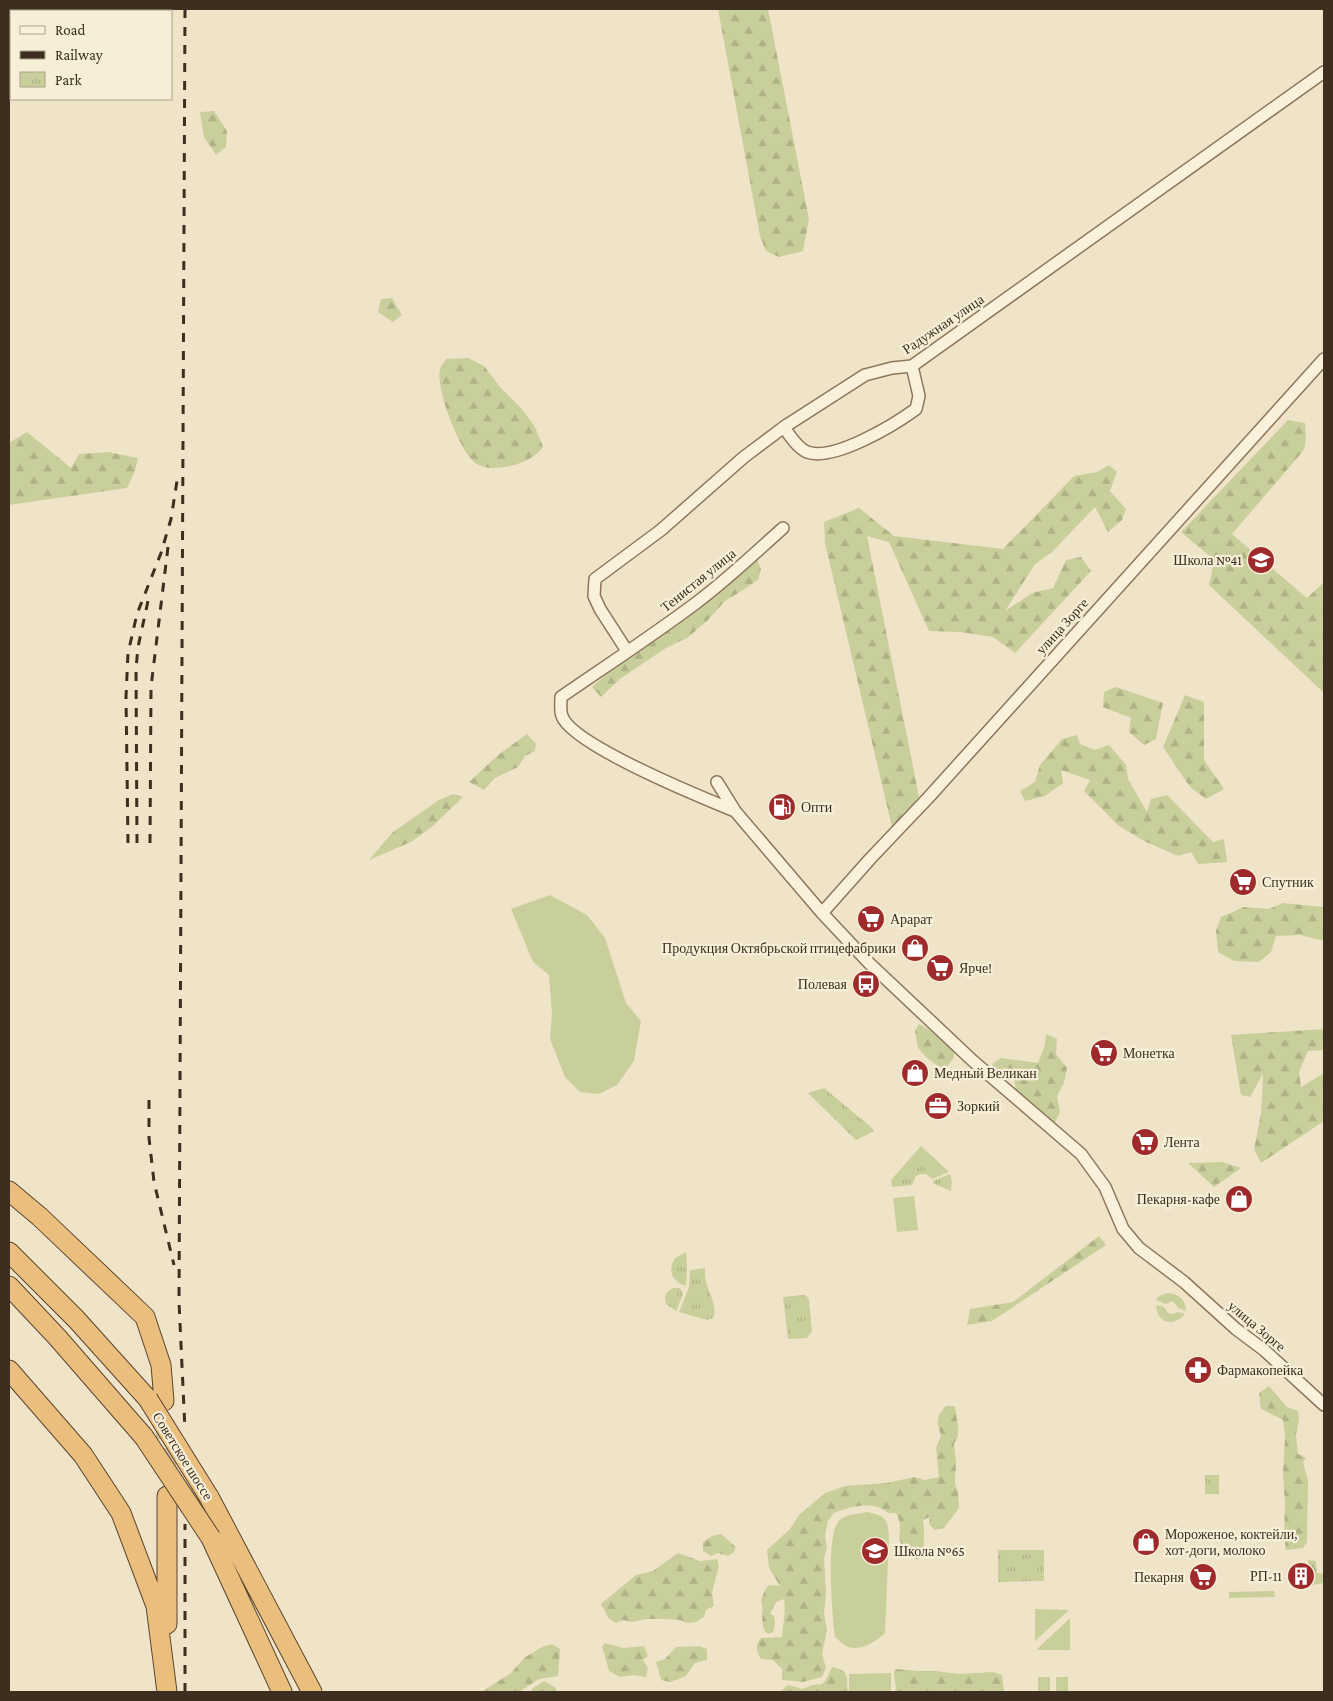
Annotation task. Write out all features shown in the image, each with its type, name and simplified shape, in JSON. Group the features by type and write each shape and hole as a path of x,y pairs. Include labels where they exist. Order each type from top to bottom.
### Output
{"highway":[{"path":"9,1191 40,1217 145,1316 161,1365 156,1400"},
{"name":"Советское шоссе","path":"9,1252 156,1400 312,1692"},
{"name":"Советское шоссе","path":"9,1286 57,1337 144,1436 211,1538 282,1692"},
{"path":"9,1370 83,1455 121,1513 156,1606 168,1692"},
{"path":"167,1496 168,1692"}],"street":[{"name":"Радужная улица","path":"627,651 600,610 594,596 595,579 662,530 744,457 784,426 865,375 892,368 912,366 1324,72"},
{"name":"улица Зорге","path":"822,914 1324,359"},
{"path":"784,426 792,438 806,452 823,454 874,435 896,424 916,409 918,396 912,366"},
{"name":"Тенистая улица","path":"735,811 682,790 586,741 567,725 561,716 561,697 698,602 784,528"},
{"name":"улица Зорге","path":"717,782 735,811 822,914 869,963 965,1054 1081,1154 1105,1187 1123,1229 1139,1248 1184,1282 1236,1329 1264,1350 1324,1405"}],"green space":[{"path":"718,9 768,9 809,219 803,251 779,257 766,251 760,236"},
{"path":"214,111 227,131 226,147 216,155 204,137 200,112"},
{"path":"392,298 402,315 393,322 378,312 381,299"},
{"path":"468,358 484,366 501,388 522,409 535,427 543,447 529,459 504,467 487,468 474,462 468,455 455,432 439,378 440,369 446,359"},
{"path":"1288,420 1305,423 1306,438 1304,450 1232,534 1307,598 1324,582 1324,693 1209,585 1214,560 1181,532"},
{"path":"27,432 71,468 79,454 108,452 138,458 135,471 127,488 9,505 9,443"},
{"path":"1109,465 1117,472 1110,491 1126,509 1122,520 1108,532 1095,507 1052,552 1035,564 1005,611 1032,593 1053,588 1066,560 1081,557 1091,571 1015,653 993,637 960,632 929,631 889,542 867,536 919,797 892,827 825,543 824,522 859,508 894,536 1003,549 1074,476 1097,472"},
{"path":"755,555 761,569 758,580 725,601 707,621 687,638 666,648 620,679 601,697 592,687 641,644"},
{"path":"1116,687 1163,703 1156,739 1144,745 1129,732 1131,718 1103,707 1104,692"},
{"path":"1185,695 1204,702 1204,760 1224,789 1206,799 1190,787 1163,747"},
{"path":"527,734 536,744 535,751 525,756 518,767 495,778 484,790 469,782 498,755"},
{"path":"1077,735 1080,744 1095,750 1109,745 1126,765 1128,779 1147,812 1151,799 1167,795 1213,842 1224,839 1227,862 1198,864 1191,852 1178,856 1144,841 1119,826 1084,791 1090,780 1061,770 1063,783 1045,796 1025,801 1020,791 1035,782 1040,765 1062,739"},
{"path":"453,794 463,797 434,825 411,842 369,860 393,832 439,800"},
{"path":"550,895 587,915 605,938 626,1003 641,1021 634,1061 617,1085 599,1094 580,1092 565,1077 550,1039 552,1013 549,975 533,962 511,909"},
{"path":"1283,903 1324,907 1324,941 1300,935 1276,936 1271,952 1259,962 1234,961 1218,952 1216,931 1221,917 1244,907 1269,909"},
{"path":"919,1024 931,1031 954,1052 954,1057 947,1067 940,1067 928,1059 918,1048 915,1031"},
{"path":"1324,1029 1324,1050 1308,1051 1299,1072 1301,1087 1324,1073 1324,1121 1261,1163 1254,1149 1261,1113 1263,1074 1250,1097 1241,1095 1231,1035"},
{"path":"1046,1034 1057,1039 1056,1054 1067,1068 1064,1083 1057,1096 1060,1112 1054,1125 1016,1092 1014,1078 998,1075 992,1064 1001,1058 1038,1063 1045,1045"},
{"path":"824,1088 874,1131 856,1140 808,1093"},
{"path":"921,1146 949,1172 932,1179 924,1174 920,1174 916,1176 912,1185 892,1187 891,1180"},
{"path":"1222,1162 1241,1168 1214,1187 1188,1163"},
{"path":"950,1174 952,1182 951,1191 934,1184 933,1181"},
{"path":"914,1196 918,1230 897,1232 893,1198"},
{"path":"1099,1236 1106,1245 992,1321 967,1325 970,1309 1013,1302"},
{"path":"686,1252 686,1286 674,1279 671,1267 675,1258"},
{"path":"705,1268 706,1281 715,1310 713,1318 707,1320 679,1312 689,1287 690,1270"},
{"path":"673,1288 680,1288 683,1294 676,1311 667,1305 665,1300 667,1293"},
{"path":"1168,1293 1181,1298 1185,1304 1186,1311 1178,1308 1173,1301 1166,1304 1156,1300 1159,1296"},
{"path":"807,1296 809,1300 812,1331 807,1338 788,1339 783,1297"},
{"path":"1156,1305 1164,1307 1168,1313 1173,1314 1177,1312 1185,1314 1176,1321 1166,1322 1159,1316"},
{"path":"1269,1386 1287,1407 1298,1411 1299,1419 1296,1435 1298,1454 1306,1458 1303,1462 1308,1480 1307,1542 1303,1548 1286,1550 1284,1535 1283,1472 1285,1437 1283,1420 1261,1409 1259,1393"},
{"path":"946,1406 955,1406 958,1427 958,1436 954,1444 956,1462 955,1483 958,1492 959,1508 944,1528 935,1530 929,1524 930,1517 923,1520 924,1552 917,1560 902,1546 899,1536 899,1520 896,1513 889,1513 872,1506 861,1506 834,1513 828,1521 825,1535 827,1548 824,1558 826,1594 824,1614 827,1630 822,1654 826,1668 822,1677 803,1682 782,1680 782,1669 773,1660 761,1659 757,1648 761,1638 782,1637 784,1618 784,1599 776,1602 770,1614 774,1616 773,1632 768,1634 765,1631 762,1623 761,1600 769,1585 780,1586 769,1568 767,1550 790,1529 799,1515 825,1493 845,1486 887,1483 914,1477 925,1480 939,1477 936,1448 941,1435 938,1419"},
{"path":"1205,1475 1219,1475 1219,1494 1205,1494"},
{"path":"867,1512 882,1517 889,1530 885,1633 868,1645 853,1648 846,1646 835,1637 831,1577 832,1543 834,1530 841,1519"},
{"path":"721,1534 736,1547 734,1552 728,1556 718,1553 711,1556 703,1551 703,1542 712,1536"},
{"path":"998,1550 1044,1550 1044,1581 998,1582"},
{"path":"678,1553 700,1561 717,1559 719,1566 712,1593 714,1606 706,1610 704,1617 696,1622 687,1623 680,1620 646,1619 632,1622 623,1620 616,1623 609,1619 601,1604 636,1575 653,1571"},
{"path":"1308,1560 1316,1561 1317,1573 1324,1574 1324,1583 1307,1586"},
{"path":"1274,1591 1275,1597 1229,1598 1229,1592"},
{"path":"1035,1609 1069,1610 1035,1641"},
{"path":"1070,1618 1070,1650 1036,1650"},
{"path":"605,1643 623,1648 644,1646 648,1656 643,1660 648,1668 646,1677 633,1675 620,1677 609,1671 602,1646"},
{"path":"552,1644 560,1649 558,1676 539,1679 519,1692 481,1692 511,1673 524,1658 542,1647"},
{"path":"699,1646 707,1649 707,1660 695,1663 686,1676 671,1682 661,1680 656,1662 665,1659 676,1647"},
{"path":"832,1667 842,1670 846,1675 848,1692 781,1692 788,1685 803,1689 812,1685 822,1684"},
{"path":"895,1669 959,1674 993,1672 1002,1675 1004,1692 895,1692"},
{"path":"891,1673 891,1691 849,1691 849,1674"},
{"path":"1038,1677 1050,1677 1050,1692 1038,1692"},
{"path":"1056,1677 1068,1677 1068,1692 1056,1692"},
{"path":"544,1681 555,1687 557,1692 531,1692 533,1688"}],"tunnel":[{"path":"165,1420 167,1477"}],"railway":[{"path":"185,9 179,1302 185,1430"},
{"path":"128,843 126,697 128,653 137,614 161,553 171,519 177,481"},
{"path":"150,843 151,687 168,547"},
{"path":"137,843 136,669 138,647 148,601"},
{"path":"149,1100 149,1138 154,1182 174,1265"},
{"path":"185,1524 185,1692"}],"place":[{"name":"Школа №41","path":"1261,560"},
{"name":"Опти","path":"782,807"},
{"name":"Спутник","path":"1243,882"},
{"name":"Арарат","path":"871,919"},
{"name":"Продукция Октябрьской птицефабрики","path":"915,948"},
{"name":"Ярче!","path":"940,968"},
{"name":"Полевая","path":"866,984"},
{"name":"Монетка","path":"1104,1053"},
{"name":"Медный Великан","path":"915,1073"},
{"name":"Зоркий","path":"938,1106"},
{"name":"Лента","path":"1145,1142"},
{"name":"Пекарня-кафе","path":"1239,1199"},
{"name":"Фармакопейка","path":"1198,1370"},
{"name":"Мороженое, коктейли, хот-доги, молоко","path":"1146,1542"},
{"name":"Школа №65","path":"875,1551"},
{"name":"РП-11","path":"1301,1576"},
{"name":"Пекарня","path":"1203,1577"}]}
